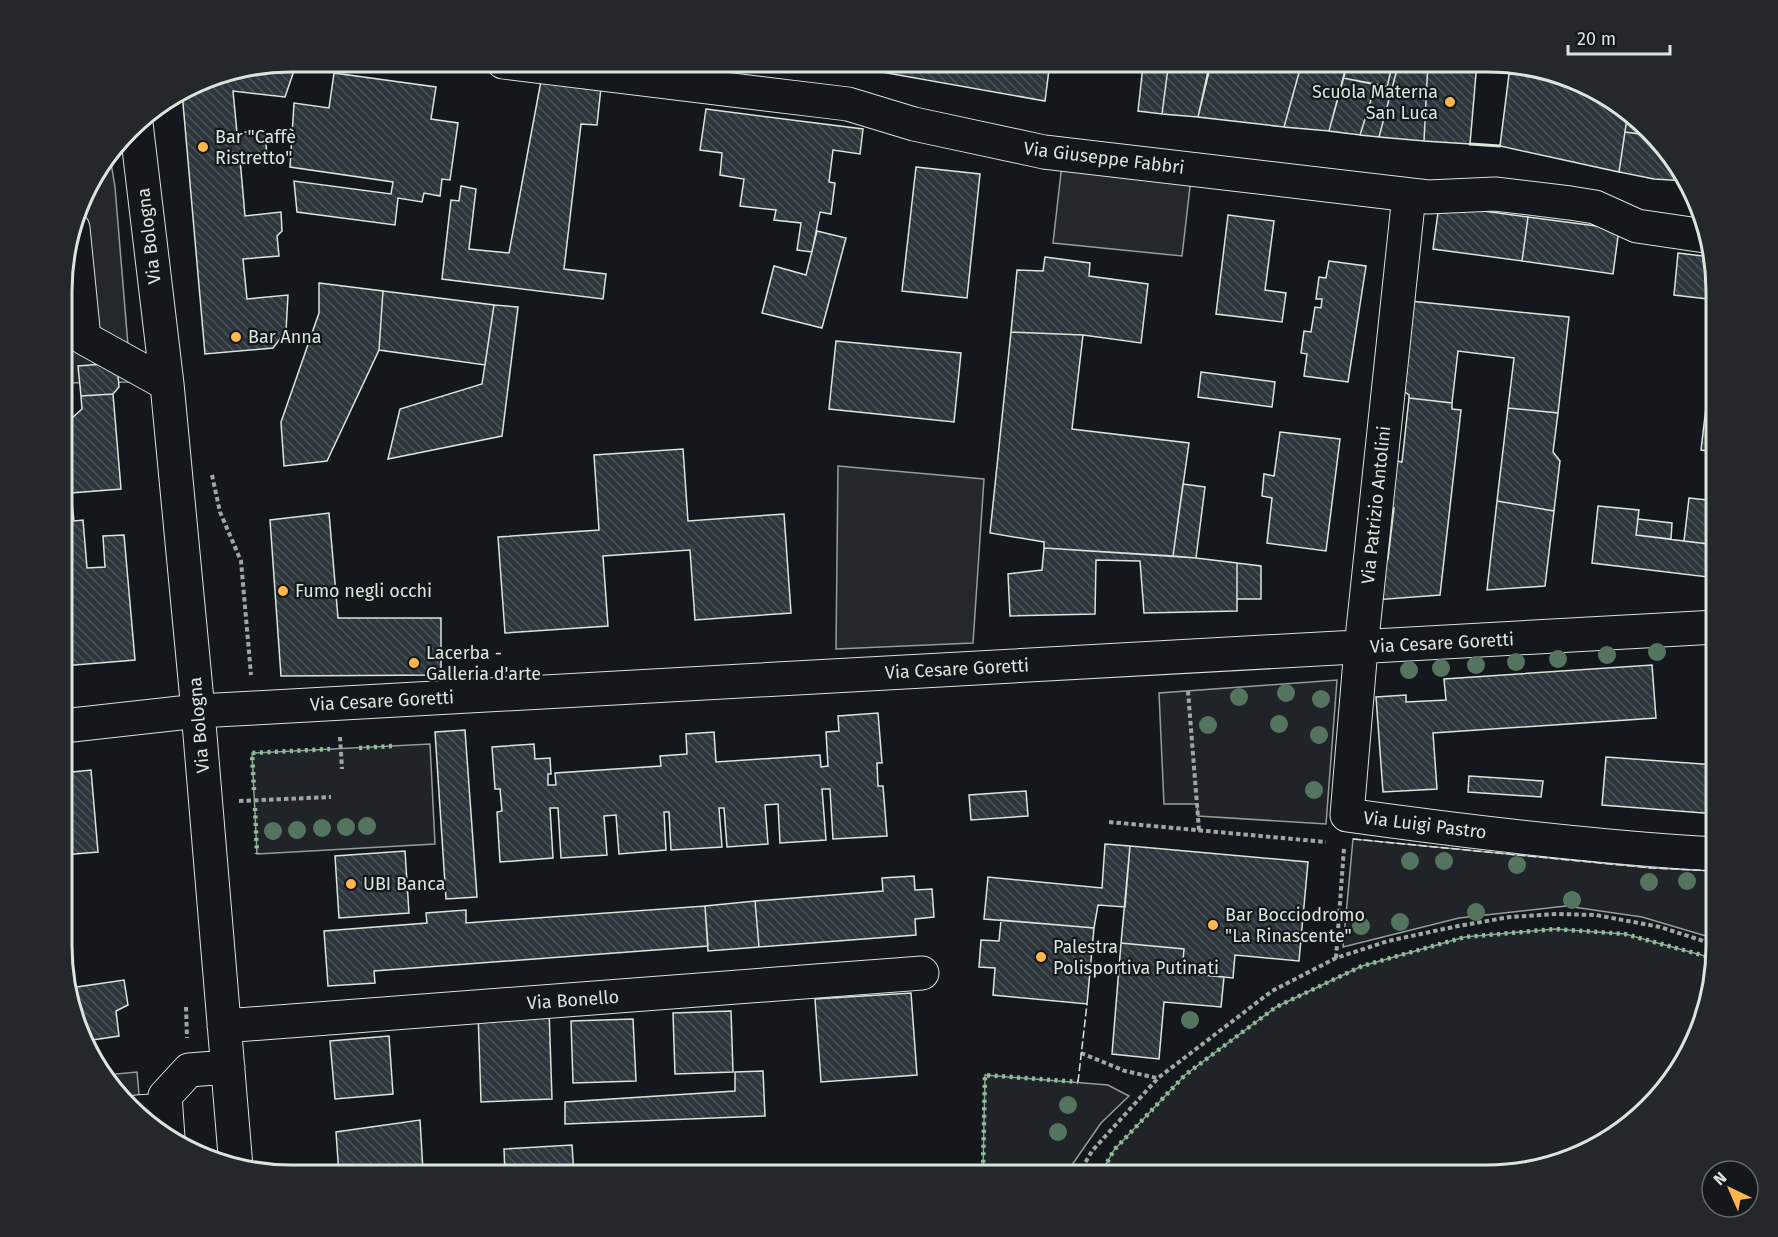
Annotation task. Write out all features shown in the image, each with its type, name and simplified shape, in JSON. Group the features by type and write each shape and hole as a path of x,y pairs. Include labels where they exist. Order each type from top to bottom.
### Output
{"street":[{"name":"Via Giuseppe Fabbri","path":"585,72 848,104 914,124 1044,152 1409,195 1444,197 1495,194 1570,203 1595,207 1636,226 1699,235"},
{"name":"Via Bologna","path":"137,135 167,384 198,711 235,1158"},
{"name":"Via Patrizio Antolini","path":"1346,829 1361,648 1409,195"},
{"path":"75,252 84,338 167,384"},
{"name":"Via Cesare Goretti","path":"72,725 198,711 1706,628"},
{"name":"Via Luigi Pastro","path":"1346,829 1457,830 1706,853"},
{"name":"Via Bonello","path":"224,1026 922,973"},
{"path":"157,1119 165,1096 189,1070 228,1067"}],"path":[{"path":"1187,684 1199,830"},
{"path":"340,733 342,769"},
{"path":"235,801 331,797"},
{"path":"1108,822 1199,830 1346,829"},
{"name":"Via Luigi Pastro","path":"1336,958 1346,829"},
{"path":"1084,1165 1092,1151 1158,1078 1272,991 1336,958 1388,941 1458,926 1510,917 1557,914 1596,915 1660,927 1706,942"},
{"path":"1081,1053 1125,1071 1158,1078"}],"shaded area":[{"path":"1062,164 1191,178 1182,256 1053,243"},
{"path":"111,166 115,187 131,382 72,383 72,276 76,248 89,207 101,181"},
{"path":"838,466 984,479 973,643 836,649"},
{"path":"1337,680 1326,824 1198,816 1197,804 1164,804 1159,693"},
{"path":"430,744 435,844 257,854 252,753"},
{"path":"1353,839 1652,868 1706,871 1706,936 1642,917 1566,906 1459,918 1343,947"},
{"path":"1555,929 1625,934 1706,956 1699,1003 1677,1056 1652,1091 1632,1111 1597,1136 1544,1158 1502,1165 1106,1165 1114,1150 1185,1075 1276,1007 1362,966 1465,937"},
{"path":"137,1072 140,1105 126,1091 114,1074"},
{"path":"985,1075 1108,1085 1129,1096 1101,1123 1072,1165 983,1165"}],"building":[{"path":"276,72 294,72 285,97 233,91 237,133 265,130 267,157 240,159 245,216 281,212 282,231 277,236 279,256 243,259 247,299 288,295 286,331 273,348 205,354 183,100 234,79"},
{"path":"543,72 602,78 597,125 581,124 564,269 606,274 603,299 442,279 451,200 459,201 461,186 476,189 469,249 509,253"},
{"path":"881,72 1049,72 1045,101"},
{"path":"1142,72 1167,72 1162,114 1138,111"},
{"path":"1167,72 1209,72 1198,117 1162,114"},
{"path":"1208,72 1299,72 1284,127 1198,117"},
{"path":"1299,72 1345,72 1329,131 1284,127"},
{"path":"1345,72 1391,72 1387,87 1343,78"},
{"path":"1391,72 1396,72 1379,137 1360,135 1376,84 1387,87"},
{"path":"1396,72 1427,72 1424,141 1379,137"},
{"name":"Scuola Materna San Luca","path":"1427,72 1476,72 1470,144 1424,141"},
{"path":"334,73 436,87 431,119 458,123 450,180 442,179 440,196 424,193 422,202 398,198 395,225 297,212 294,181 391,194 393,182 290,167 294,103 329,108"},
{"path":"1509,74 1544,79 1571,89 1597,101 1626,122 1619,172 1500,146"},
{"path":"1343,78 1376,84 1360,135 1329,131"},
{"path":"706,109 863,129 860,154 833,150 829,182 835,183 831,214 820,212 812,252 797,250 801,223 774,220 776,210 740,206 744,179 720,175 722,153 700,150"},
{"path":"1626,122 1640,134 1625,132"},
{"path":"1625,132 1640,134 1652,146 1677,180 1654,179 1619,172"},
{"path":"916,167 980,174 967,298 902,291"},
{"path":"1439,205 1528,217 1522,261 1433,249"},
{"path":"1228,215 1274,221 1265,290 1286,293 1282,322 1216,314"},
{"path":"1528,217 1619,229 1613,274 1522,261"},
{"path":"817,231 846,238 822,328 762,313 774,266 806,275"},
{"path":"1678,253 1703,256 1706,299 1674,295"},
{"path":"1045,257 1090,263 1089,276 1148,284 1141,343 1083,335 1011,332 1017,270 1043,271"},
{"path":"1329,261 1366,266 1348,382 1304,376 1307,354 1301,353 1304,331 1311,332 1315,307 1321,308 1322,299 1316,299 1319,277 1326,278"},
{"path":"319,283 383,291 379,350 327,461 284,466 281,422 319,313"},
{"path":"383,291 494,305 485,365 379,350"},
{"path":"1410,301 1569,317 1558,413 1508,408 1514,358 1458,351 1452,403 1409,398 1409,395 1399,388"},
{"path":"494,305 518,307 502,436 388,459 400,409 482,384"},
{"path":"1011,332 1083,335 1072,429 1189,443 1173,556 1044,548 1044,542 990,533"},
{"path":"836,341 961,353 954,422 829,409"},
{"path":"117,363 119,387 113,394 81,396 78,366"},
{"path":"1201,372 1275,382 1272,407 1198,397"},
{"path":"113,394 121,489 72,493 72,418 82,409 81,396"},
{"path":"1409,398 1452,403 1452,409 1461,410 1440,595 1374,600 1378,564 1388,559 1394,508 1387,507 1392,460 1402,462"},
{"path":"1706,407 1706,451 1701,450"},
{"path":"1508,408 1558,413 1553,452 1560,461 1554,511 1497,501"},
{"path":"1280,432 1340,439 1326,551 1267,543 1272,498 1262,496 1264,474 1274,476"},
{"path":"683,449 688,521 784,514 791,613 695,620 690,550 603,556 608,626 505,633 498,537 599,530 594,455"},
{"path":"1183,484 1205,487 1196,558 1173,556"},
{"path":"1689,498 1706,500 1706,544 1684,541"},
{"path":"1497,501 1554,511 1545,586 1487,590"},
{"path":"72,502 74,521 83,520 87,568 105,567 103,536 124,535 135,660 72,665"},
{"path":"1598,506 1639,510 1636,535 1706,544 1706,577 1592,563"},
{"path":"329,513 338,618 441,618 441,675 281,676 270,520"},
{"path":"1638,519 1672,523 1671,539 1636,535"},
{"path":"1044,548 1196,558 1237,563 1237,611 1144,613 1140,561 1096,560 1095,614 1010,616 1008,574 1042,570"},
{"path":"1237,563 1261,566 1261,599 1237,599"},
{"path":"1652,665 1656,718 1433,733 1437,789 1383,792 1376,697 1406,695 1406,702 1446,700 1444,679"},
{"path":"878,713 882,763 877,763 878,786 883,786 887,836 833,839 830,789 822,789 826,840 780,843 778,804 765,805 768,844 727,847 724,808 719,808 722,847 671,850 669,812 664,812 666,850 619,854 616,815 604,816 607,855 561,858 558,808 550,808 553,858 500,862 497,812 502,811 500,789 495,789 492,747 534,744 535,759 550,758 551,774 548,774 548,785 556,785 555,773 661,766 660,756 687,754 686,734 714,732 716,762 820,755 821,767 828,766 826,732 839,731 838,716"},
{"path":"465,730 477,897 446,899 435,732"},
{"path":"1606,757 1706,764 1706,813 1602,805"},
{"path":"91,770 98,852 72,854 72,772"},
{"path":"1469,776 1543,781 1541,797 1468,792"},
{"path":"1026,791 1028,816 971,820 969,795"},
{"path":"1105,844 1130,846 1125,907 1098,905 1094,928 984,919 988,877 1102,888"},
{"name":"Bar Bocciodromo \"La Rinascente\"","path":"1130,846 1308,862 1299,961 1235,955 1233,978 1182,973 1184,949 1121,943"},
{"path":"405,851 409,913 339,918 335,856"},
{"path":"914,876 915,890 932,889 934,917 915,919 916,935 759,947 755,901 883,891 882,878"},
{"path":"755,901 759,947 708,951 705,906"},
{"path":"705,906 708,946 374,971 375,983 328,986 324,931 427,923 426,913 466,910 466,923"},
{"path":"1001,920 1094,928 1087,1004 993,995 995,968 979,967 981,940 999,941"},
{"path":"1121,943 1184,949 1182,973 1224,977 1221,1007 1164,1002 1159,1059 1112,1054"},
{"path":"124,980 128,1005 116,1011 119,1036 94,1040 79,1003 76,987"},
{"path":"911,993 917,1075 821,1082 815,999"},
{"path":"549,1009 552,1099 481,1102 478,1012"},
{"path":"731,1011 733,1072 675,1074 673,1013"},
{"path":"633,1019 636,1081 573,1083 571,1021"},
{"path":"389,1036 393,1094 335,1099 330,1041"},
{"path":"763,1071 765,1116 565,1124 565,1102 735,1091 735,1072"},
{"path":"420,1120 423,1165 338,1165 336,1132"},
{"path":"572,1145 573,1165 505,1165 504,1149"}],"hedge":[{"path":"359,748 392,746"},
{"path":"254,790 252,753 330,749"},
{"path":"255,808 257,854"},
{"path":"1106,1165 1114,1150 1185,1075 1276,1007 1362,966 1465,937 1555,929 1625,934 1706,956"},
{"path":"983,1165 985,1075 1078,1082"}],"fence":[{"path":"1353,839 1652,868 1706,871"},
{"path":"1078,1082 1087,1004"}],"wall":[{"path":"1470,144 1500,146"}],"place":[{"name":"Scuola Materna San Luca","path":"1450,102"},
{"name":"Bar \"Caffè Ristretto\"","path":"203,147"},
{"name":"Bar Anna","path":"236,337"},
{"name":"Fumo negli occhi","path":"283,591"},
{"name":"Lacerba - Galleria d'arte","path":"414,663"},
{"name":"UBI Banca","path":"351,884"},
{"name":"Bar Bocciodromo \"La Rinascente\"","path":"1213,925"},
{"name":"Palestra Polisportiva Putinati","path":"1041,957"}]}
